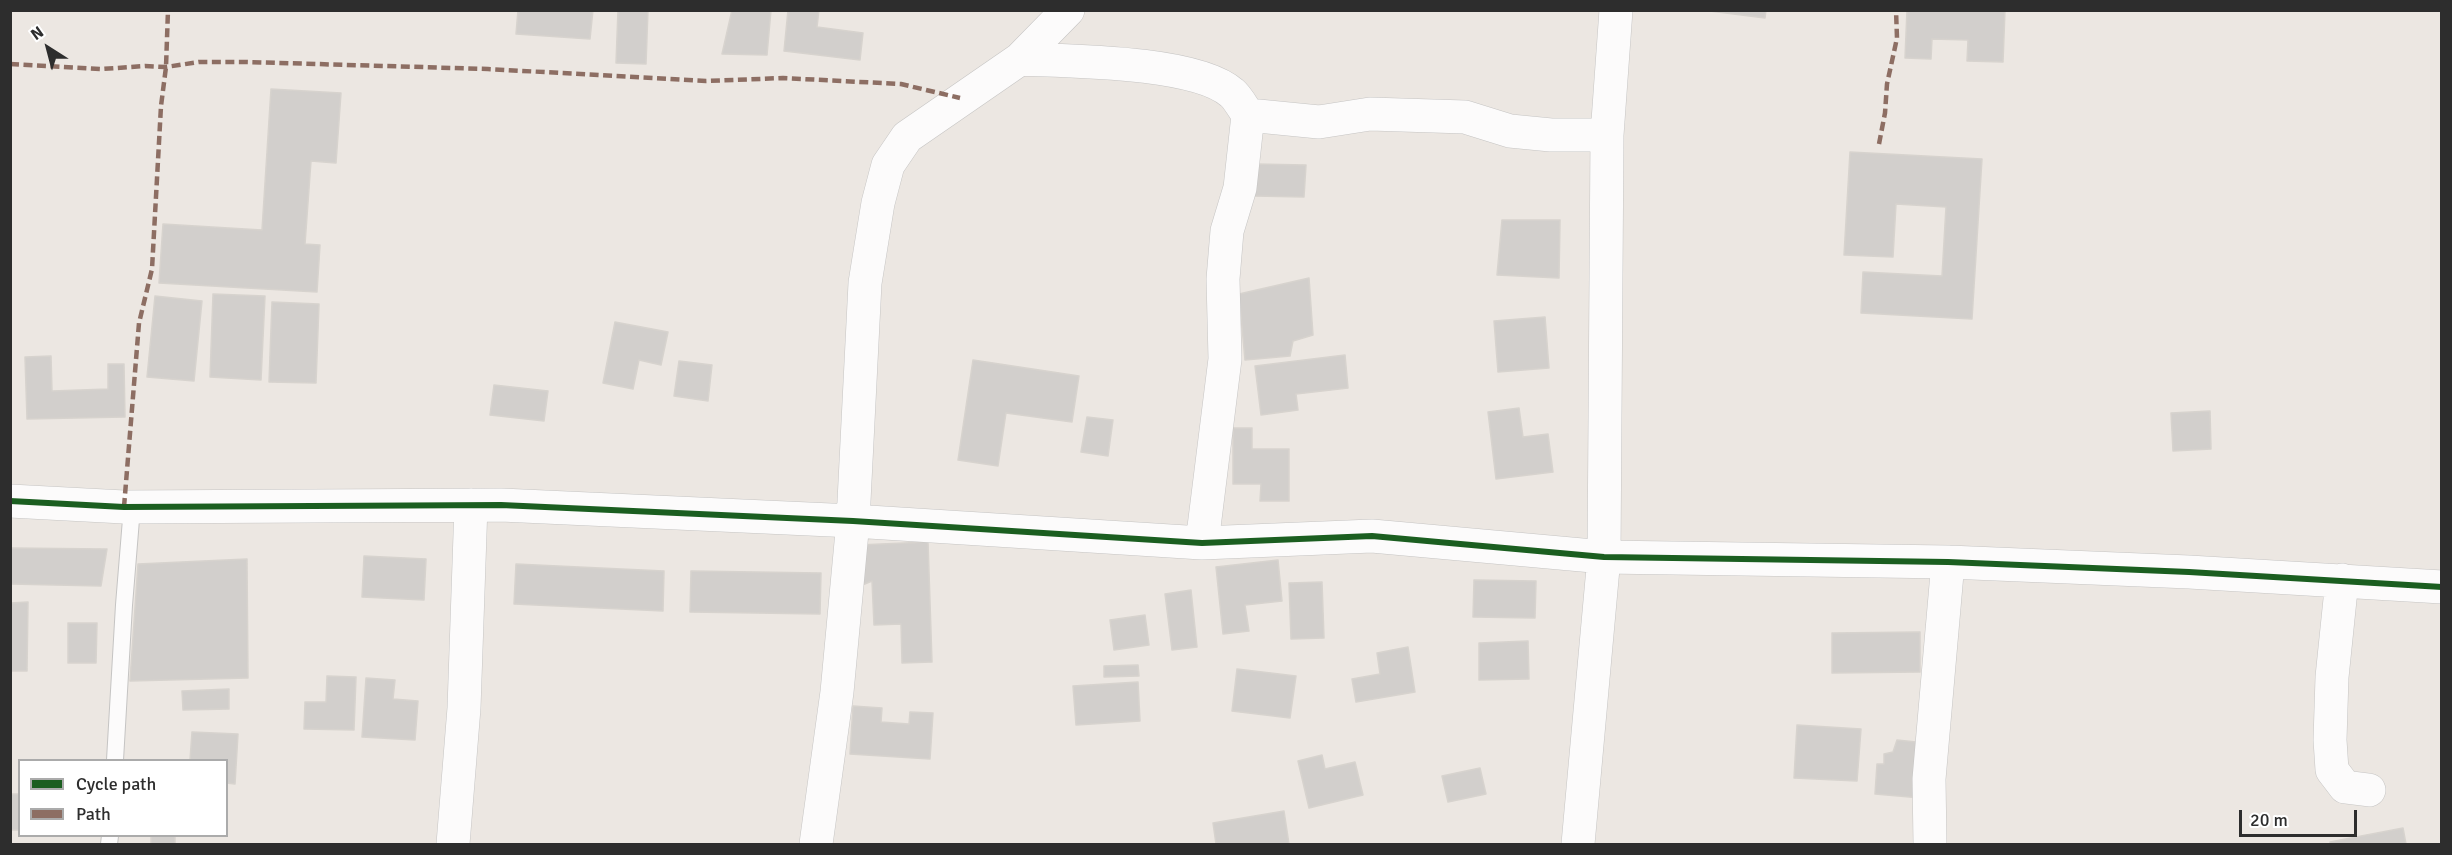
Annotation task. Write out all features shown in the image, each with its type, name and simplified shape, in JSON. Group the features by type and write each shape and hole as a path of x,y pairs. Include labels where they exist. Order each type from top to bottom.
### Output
{"street":[{"path":"816,844 837,692 853,521 865,283 878,203 888,165 907,137 1020,59 1068,10"},
{"path":"1578,844 1604,557 1607,135 1616,10"},
{"path":"1020,59 1114,63 1197,75 1232,93 1248,115 1240,188 1227,231 1223,279 1225,359 1202,543"},
{"path":"1248,115 1319,122 1370,114 1465,117 1510,131 1551,135 1607,135"},
{"path":"10,501 132,507 471,505 853,521 1202,543 1372,536 1604,557 1948,562 2342,580 2442,587"},
{"path":"453,844 464,708 471,505"},
{"path":"1930,844 1929,779 1948,562"},
{"path":"2342,580 2332,676 2331,770 2345,787 2369,790"}],"lane":[{"path":"115,759 123,605 132,507"}],"building":[{"path":"518,10 593,10 590,39 516,34"},
{"path":"618,10 648,10 646,64 616,63"},
{"path":"732,10 771,10 767,55 722,54"},
{"path":"788,10 819,10 817,27 863,33 860,60 784,51"},
{"path":"1702,10 1766,10 1765,18"},
{"path":"1907,10 2005,10 2003,62 1967,61 1968,40 1932,39 1931,59 1905,58"},
{"path":"271,89 341,93 336,163 311,161 305,244 320,245 317,292 159,283 163,224 262,230"},
{"path":"1850,152 1982,159 1972,319 1861,313 1863,272 1942,276 1946,207 1896,204 1893,257 1844,255"},
{"path":"1255,164 1306,165 1304,197 1254,196"},
{"path":"1502,220 1560,220 1559,278 1497,275"},
{"path":"1309,278 1313,335 1293,341 1290,356 1245,360 1239,294"},
{"path":"213,294 265,296 261,380 210,377"},
{"path":"155,296 202,301 194,381 147,377"},
{"path":"272,302 319,304 316,383 269,382"},
{"path":"1545,317 1549,368 1498,372 1494,321"},
{"path":"615,322 668,332 661,365 639,360 633,389 603,383"},
{"path":"1345,355 1348,388 1296,394 1298,410 1261,415 1255,366"},
{"path":"51,356 52,391 108,389 108,364 124,364 125,417 27,419 25,357"},
{"path":"973,360 1079,376 1072,422 1006,413 998,466 958,460"},
{"path":"679,361 712,365 708,401 674,396"},
{"path":"494,385 548,391 544,421 490,415"},
{"path":"1519,408 1523,437 1548,434 1553,472 1496,479 1488,412"},
{"path":"2210,411 2211,449 2173,451 2171,413"},
{"path":"1087,417 1113,420 1108,456 1081,452"},
{"path":"1233,428 1252,428 1252,449 1289,449 1289,501 1260,501 1261,484 1233,484"},
{"path":"928,542 932,662 902,663 901,624 874,625 872,581 860,586 858,545"},
{"path":"10,548 107,549 101,586 10,584"},
{"path":"364,556 426,559 424,600 362,597"},
{"path":"247,559 248,678 130,681 138,564"},
{"path":"1278,560 1282,601 1245,605 1249,631 1223,634 1216,567"},
{"path":"516,564 664,571 663,611 514,604"},
{"path":"691,571 821,573 820,614 690,612"},
{"path":"1474,580 1536,581 1535,618 1473,617"},
{"path":"1322,582 1324,638 1291,639 1289,583"},
{"path":"1191,590 1197,647 1172,650 1165,594"},
{"path":"28,602 27,671 10,671 10,603"},
{"path":"1145,615 1149,645 1114,650 1110,620"},
{"path":"68,623 97,623 96,663 68,663"},
{"path":"1920,632 1920,672 1832,673 1832,633"},
{"path":"1528,641 1529,679 1479,680 1479,643"},
{"path":"1408,647 1415,692 1356,702 1352,679 1380,674 1377,653"},
{"path":"1138,665 1139,676 1104,677 1104,666"},
{"path":"1237,669 1296,676 1290,718 1232,711"},
{"path":"327,676 356,677 354,730 304,729 305,702 326,702"},
{"path":"366,678 395,680 393,699 418,701 415,740 362,737"},
{"path":"1138,682 1140,721 1076,725 1073,686"},
{"path":"229,689 229,709 183,710 182,691"},
{"path":"853,706 882,708 881,722 909,724 910,712 933,713 930,759 850,754"},
{"path":"1797,725 1861,729 1857,781 1794,778"},
{"path":"192,732 238,734 235,784 228,783 228,759 190,759"},
{"path":"1897,740 1926,743 1921,798 1875,794 1877,764 1884,764 1884,754 1893,752"},
{"path":"1322,755 1325,769 1355,762 1363,795 1309,808 1298,761"},
{"path":"1480,768 1486,794 1448,802 1442,776"},
{"path":"10,794 18,794 18,830 10,830"},
{"path":"1284,811 1289,844 1216,844 1213,823"},
{"path":"2403,828 2406,844 2330,844 2330,842"},
{"path":"151,837 175,837 175,844 151,844"}],"marked path":[{"path":"124,507 139,323 152,269 168,10"},
{"path":"1879,144 1885,113 1887,84 1897,38 1896,10"},
{"path":"10,64 102,69 166,67 199,62 247,62 488,69 706,81 783,78 901,84 960,98"}],"cycle path":[{"path":"10,501 124,507 501,505 853,521 1202,543 1372,536 1604,557 1948,562 2189,572 2442,587"}]}
